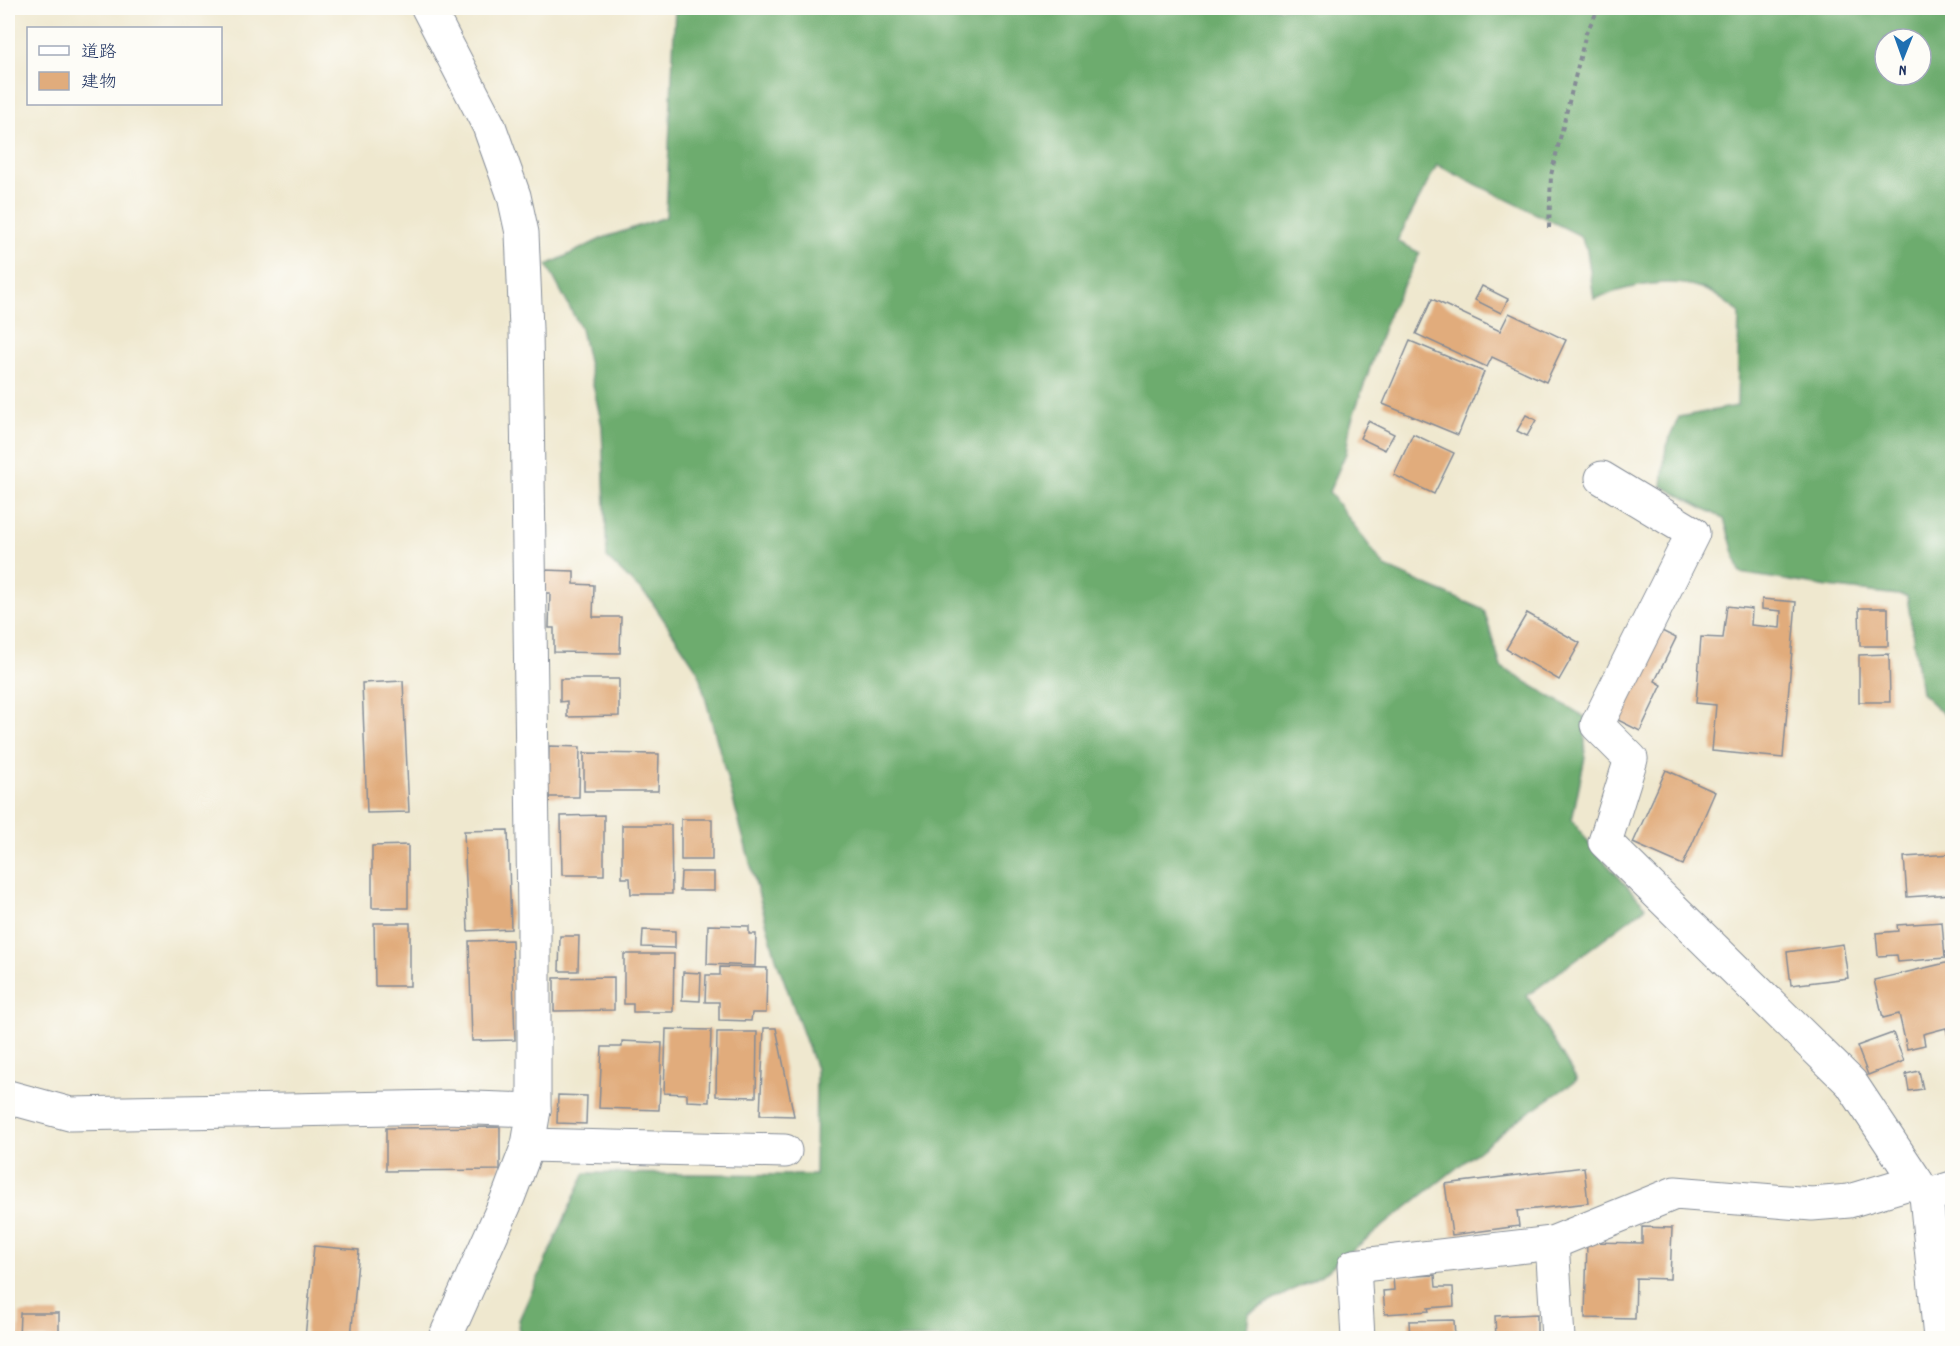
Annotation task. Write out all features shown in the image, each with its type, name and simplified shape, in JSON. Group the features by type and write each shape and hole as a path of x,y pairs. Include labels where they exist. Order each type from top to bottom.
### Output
{"street":[{"path":"428,8 489,126 514,196 522,233 526,329 534,914 534,1110 528,1145 509,1195 445,1338"},
{"path":"1602,478 1693,533 1597,725 1631,759 1605,842 1851,1083 1932,1189 1940,1338"},
{"path":"8,1097 70,1114"},
{"path":"8,1113 70,1114 448,1107 534,1110"},
{"path":"528,1145 784,1151"},
{"path":"1358,1338 1354,1266 1552,1243 1675,1193 1812,1204 1932,1189"},
{"path":"1552,1243 1558,1338"}],"path":[{"path":"1549,228 1551,175 1586,33 1599,8"}],"green space":[{"path":"675,8 1952,8 1952,722 1921,693 1907,596 1828,587 1740,573 1724,519 1662,486 1666,446 1679,417 1737,406 1739,312 1712,293 1684,284 1637,286 1594,299 1587,250 1579,235 1437,165 1397,241 1420,253 1389,313 1350,425 1346,453 1329,492 1385,567 1484,610 1501,667 1585,717 1585,757 1572,820 1593,849 1646,907 1527,996 1577,1080 1516,1121 1321,1275 1249,1313 1246,1338 520,1338 519,1320 585,1173 815,1175 816,1069 776,958 698,671 650,599 607,558 602,426 581,329 547,265 603,238 666,217"}],"building":[{"path":"1482,286 1508,299 1501,313 1475,300"},
{"path":"1432,299 1500,331 1509,313 1566,340 1546,382 1492,357 1487,367 1416,334"},
{"path":"1410,341 1484,372 1458,435 1383,404"},
{"path":"1526,415 1536,420 1527,436 1517,431"},
{"path":"1368,421 1394,434 1385,450 1360,438"},
{"path":"1413,434 1454,453 1434,494 1394,475"},
{"path":"543,570 574,571 574,584 594,585 593,617 621,617 620,653 554,652 554,628 549,628 550,593 543,593"},
{"path":"1762,599 1796,602 1783,758 1712,751 1716,705 1696,703 1701,637 1723,638 1727,606 1752,609 1751,625 1780,628 1781,611 1762,609"},
{"path":"1859,608 1888,608 1888,646 1860,646"},
{"path":"1527,613 1580,643 1559,680 1506,649"},
{"path":"1656,628 1676,638 1655,681 1662,685 1640,731 1612,717"},
{"path":"1889,654 1890,702 1859,702 1859,655"},
{"path":"560,679 619,679 619,716 567,717 567,701 560,702"},
{"path":"403,681 409,812 367,813 362,683"},
{"path":"549,746 580,747 579,797 548,797"},
{"path":"584,753 659,754 658,791 584,791"},
{"path":"1666,770 1715,792 1683,865 1633,843"},
{"path":"604,815 604,875 562,875 561,816"},
{"path":"681,819 712,819 712,860 681,860"},
{"path":"622,825 671,825 672,894 631,894 630,878 622,878"},
{"path":"508,830 511,929 468,931 464,831"},
{"path":"408,845 408,908 372,908 372,846"},
{"path":"1952,854 1952,894 1907,897 1904,857"},
{"path":"681,872 714,872 714,891 680,891"},
{"path":"1942,922 1945,958 1898,962 1897,955 1878,956 1876,933 1898,931 1897,925"},
{"path":"374,923 410,923 410,986 375,986"},
{"path":"708,925 749,926 749,934 756,934 755,966 707,964"},
{"path":"643,930 675,931 675,948 642,947"},
{"path":"560,936 579,936 578,971 559,971"},
{"path":"512,940 515,1040 472,1041 469,941"},
{"path":"1843,944 1848,978 1791,985 1787,952"},
{"path":"624,954 674,954 673,1012 633,1012 633,1004 624,1004"},
{"path":"1950,962 1952,1035 1948,1036 1946,1028 1923,1034 1925,1045 1907,1049 1899,1014 1883,1018 1874,980"},
{"path":"720,967 767,968 766,1013 752,1013 751,1021 719,1020 719,1002 705,1002 706,975 720,975"},
{"path":"683,972 701,973 700,1001 682,1000"},
{"path":"614,977 614,1010 554,1011 554,978"},
{"path":"764,1028 776,1028 794,1116 760,1115"},
{"path":"666,1029 711,1030 709,1102 687,1101 687,1094 664,1093"},
{"path":"717,1032 757,1032 756,1097 716,1096"},
{"path":"1893,1033 1904,1061 1868,1075 1857,1046"},
{"path":"622,1041 662,1043 659,1110 599,1108 602,1047 622,1047"},
{"path":"1919,1071 1923,1089 1909,1091 1906,1074"},
{"path":"558,1095 587,1096 586,1124 557,1123"},
{"path":"500,1127 500,1170 386,1171 386,1128"},
{"path":"1584,1167 1588,1203 1517,1211 1519,1226 1452,1235 1445,1184"},
{"path":"1642,1227 1672,1228 1670,1279 1636,1278 1635,1319 1585,1318 1587,1242 1642,1243"},
{"path":"314,1246 359,1250 351,1338 305,1338"},
{"path":"1435,1275 1436,1287 1453,1287 1454,1306 1428,1308 1429,1311 1385,1314 1383,1291 1394,1290 1393,1277"},
{"path":"20,1313 59,1313 59,1338 19,1338"},
{"path":"1537,1314 1537,1338 1496,1338 1495,1316"},
{"path":"1454,1320 1455,1338 1410,1338 1409,1321"}]}
